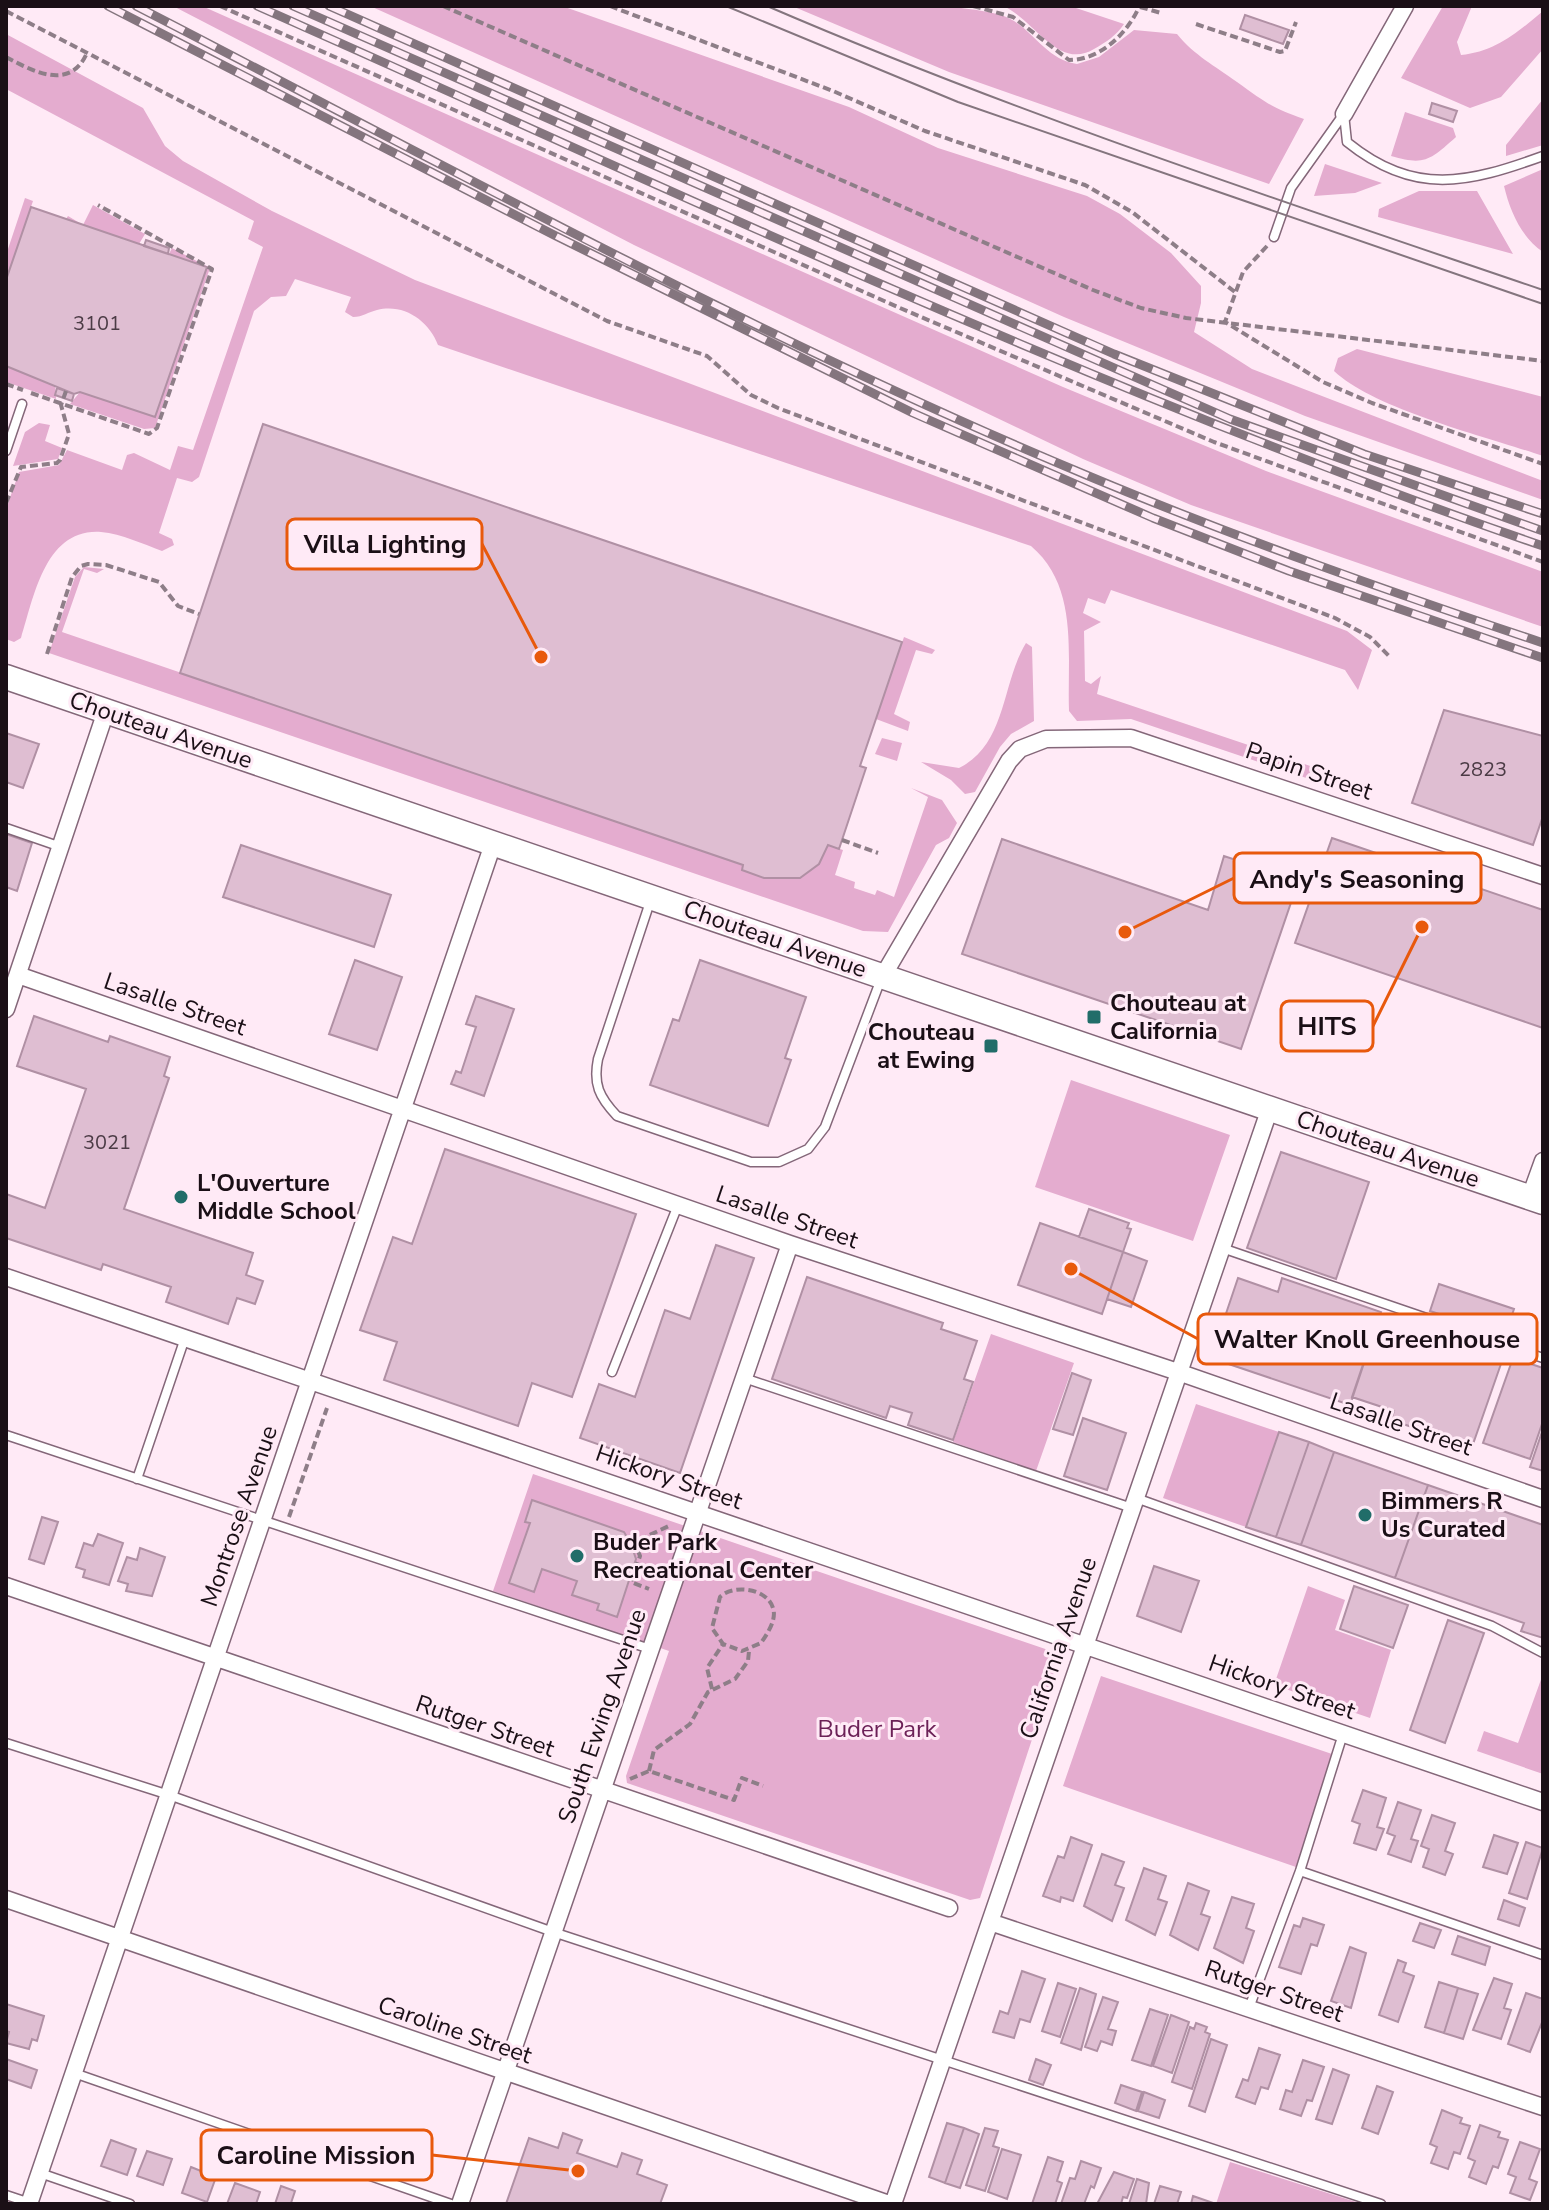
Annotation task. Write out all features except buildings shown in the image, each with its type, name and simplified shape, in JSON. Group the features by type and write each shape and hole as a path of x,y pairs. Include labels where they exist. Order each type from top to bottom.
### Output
{"main road":[{"name":"Chouteau Avenue","path":"6,677 1537,1200"}],"street":[{"path":"1344,114 1405,6"},
{"path":"6,1009 12,973 61,847 106,711"},
{"name":"Papin Street","path":"883,976 1009,761 1032,742 1055,738 1109,736 1150,743 1543,876"},
{"name":"Montrose Avenue","path":"30,2204 118,1938 312,1381 493,844"},
{"name":"Lasalle Street","path":"12,973 790,1244 1178,1372 1543,1499"},
{"name":"California Avenue","path":"891,2204 1270,1108"},
{"path":"1537,1200 1543,1161"},
{"name":"South Ewing Avenue","path":"460,2204 790,1244"},
{"name":"Hickory Street","path":"6,1277 1543,1802"},
{"name":"Rutger Street","path":"6,1586 949,1908"},
{"name":"Caroline Street","path":"6,1899 891,2204"},
{"name":"Rutger Street","path":"990,1922 1543,2107"}],"lane":[{"path":"1344,114 1347,142 1406,175 1428,181 1480,177 1543,156"},
{"path":"1274,237 1291,188 1344,114"},
{"path":"6,451 22,404"},
{"path":"6,828 61,847"},
{"path":"652,897 594,1079 602,1100 617,1116 631,1121 751,1162 779,1162 808,1149 825,1127 883,976"},
{"path":"612,1372 678,1205"},
{"path":"1221,1248 1543,1358"},
{"path":"137,1479 185,1338"},
{"path":"743,1377 1133,1503 1492,1626 1543,1653"},
{"path":"6,1435 650,1649"},
{"path":"1249,2008 1300,1871 1343,1733"},
{"path":"6,1743 169,1795 553,1932 1381,2204"},
{"path":"1300,1871 1543,1955"},
{"path":"73,2072 451,2204"},
{"path":"40,2173 130,2204"},
{"path":"6,2195 30,2204"}],"path":[{"path":"220,6 900,308 1214,442 1543,562"},
{"path":"443,6 1093,290 1141,308 1225,322 1543,361"},
{"path":"610,6 833,91 925,131 1085,185 1132,212 1235,292"},
{"path":"973,6 1013,17 1069,60 1092,55 1118,38 1127,30 1139,6 1161,13"},
{"path":"6,11 607,321 707,356 751,395 778,408 1335,618 1370,637 1391,658"},
{"path":"1196,24 1280,52 1285,51 1296,22"},
{"path":"6,57 52,76 66,76 78,69 87,53"},
{"path":"6,384 149,434 156,432 212,269 98,205"},
{"path":"1225,322 1243,272 1274,237"},
{"path":"1225,322 1281,359 1372,403 1543,464"},
{"path":"6,503 21,467 57,463 60,460 69,434 62,403 66,391"},
{"path":"47,654 72,577 88,564 106,565 159,582 178,606 199,614"},
{"path":"842,840 878,853"},
{"path":"288,1519 327,1408"},
{"path":"639,1540 671,1525"},
{"path":"638,1551 640,1556 631,1582 649,1589"},
{"path":"743,1589 767,1598 773,1607 768,1632 761,1643 749,1651 723,1644 712,1628 720,1597 725,1591 743,1589"},
{"path":"712,1689 707,1668 723,1644"},
{"path":"649,1771 654,1750 690,1724 712,1689 735,1679 748,1661 749,1651"},
{"path":"627,1780 649,1771 734,1800 742,1778 763,1786"}],"green space":[{"path":"898,5 978,10 1012,20 1055,56 1077,64 1099,57 1134,30 1177,34 1198,54 1262,99 1304,119 1269,184 949,72 792,6"},
{"path":"173,6 202,6 1063,387 1266,471 1543,572 1543,627 1191,505 1083,459 634,245"},
{"path":"370,6 562,6 849,107 938,148 1087,196 1120,214 1171,253 1201,286 1201,303 1194,332 1252,369 1543,481 1543,500 1305,416 1064,317"},
{"path":"1003,6 1070,6 1124,24 1094,49 1081,54 1069,53 1047,41"},
{"path":"1443,6 1472,6 1457,42 1461,55 1495,45 1543,11 1543,49 1501,97 1470,108 1401,78"},
{"path":"6,34 143,108 165,146 183,161 272,211 415,280 1347,631 1372,650 1358,690 1345,670 1111,590 1105,604 1088,598 1083,613 1101,622 1084,631 1085,681 1091,684 1101,676 1097,694 1328,772 1324,784 1131,719 1077,721 1069,711 1069,644 1064,601 1046,562 1031,546 438,345 428,328 406,312 387,309 353,317 345,312 351,297 295,279 286,296 271,297 254,311 199,477 192,482 177,478 159,533 172,539 174,545 162,551 101,532 82,534 67,541 45,568 21,638 14,642 6,639 6,509 19,472 59,465 67,450 122,470 127,455 134,453 170,470 178,446 193,450 263,247 248,239 254,221 6,89"},
{"path":"1543,99 1543,145 1506,156 1506,145"},
{"path":"1405,112 1453,128 1456,137 1426,159 1391,156"},
{"path":"1325,164 1382,183 1355,193 1314,196"},
{"path":"1543,169 1543,252 1528,239 1518,223 1504,186"},
{"path":"1419,191 1477,191 1513,254 1378,217 1379,209"},
{"path":"25,198 33,201 6,280 6,255"},
{"path":"93,205 145,234 139,244 83,225"},
{"path":"172,248 210,268 155,428 144,429 70,404 80,392 155,417 207,268 169,254"},
{"path":"1357,349 1543,397 1543,456 1432,421 1352,385 1334,371 1338,358"},
{"path":"6,366 55,383 56,399 6,382"},
{"path":"39,423 50,425 45,441 62,448 58,459 13,466 25,432"},
{"path":"84,567 104,569 97,573 84,569 62,632 743,865 742,870 755,874 781,879 803,875 821,859 828,845 843,850 835,875 855,882 854,888 875,895 877,890 894,897 928,797 911,788 942,800 957,823 949,838 936,845 888,932 863,931 49,653 75,577"},
{"path":"904,637 935,650 932,654 916,650 894,714 910,722 908,731 876,719"},
{"path":"1026,643 1032,647 1034,721 1011,734 1000,747 975,792 965,794 951,780 921,762 959,768 975,757 995,729"},
{"path":"882,738 902,743 897,761 875,754"},
{"path":"1071,1080 1230,1135 1193,1241 1035,1187"},
{"path":"991,1334 1074,1363 1036,1471 953,1442"},
{"path":"1196,1404 1279,1432 1246,1527 1163,1498"},
{"name":"Buder Park","path":"533,1474 1060,1654 980,1898 970,1900 627,1783 626,1776 669,1651 493,1591"},
{"path":"1308,1586 1345,1600 1335,1630 1391,1650 1370,1718 1274,1685"},
{"path":"1543,1674 1543,1774 1477,1751 1484,1731 1518,1743"},
{"path":"1101,1676 1332,1754 1296,1867 1063,1786"},
{"path":"1230,2162 1356,2202 1216,2204"}],"tram line":[{"path":"726,6 958,102 1543,304"},
{"path":"767,6 1055,120 1543,290"}],"railway":[{"path":"108,6 554,235 913,413 1153,518 1289,571 1543,658"},
{"path":"136,6 728,311 969,424 1203,522 1543,643"},
{"path":"257,6 735,220 1055,358 1379,487 1543,546"},
{"path":"293,6 1230,419 1543,531"},
{"path":"329,6 1114,354 1364,454 1543,514"}],"place":[{"name":"Villa Lighting","path":"541,657"},
{"name":"HITS","path":"1422,927"},
{"name":"Andy's Seasoning","path":"1125,932"},
{"name":"Chouteau at California","path":"1094,1017"},
{"name":"Chouteau at Ewing","path":"991,1046"},
{"name":"L'Ouverture Middle School","path":"181,1197"},
{"name":"Walter Knoll Greenhouse","path":"1071,1269"},
{"name":"Bimmers R Us Curated","path":"1365,1515"},
{"name":"Buder Park Recreational Center","path":"577,1556"},
{"name":"Caroline Mission","path":"578,2171"}]}
